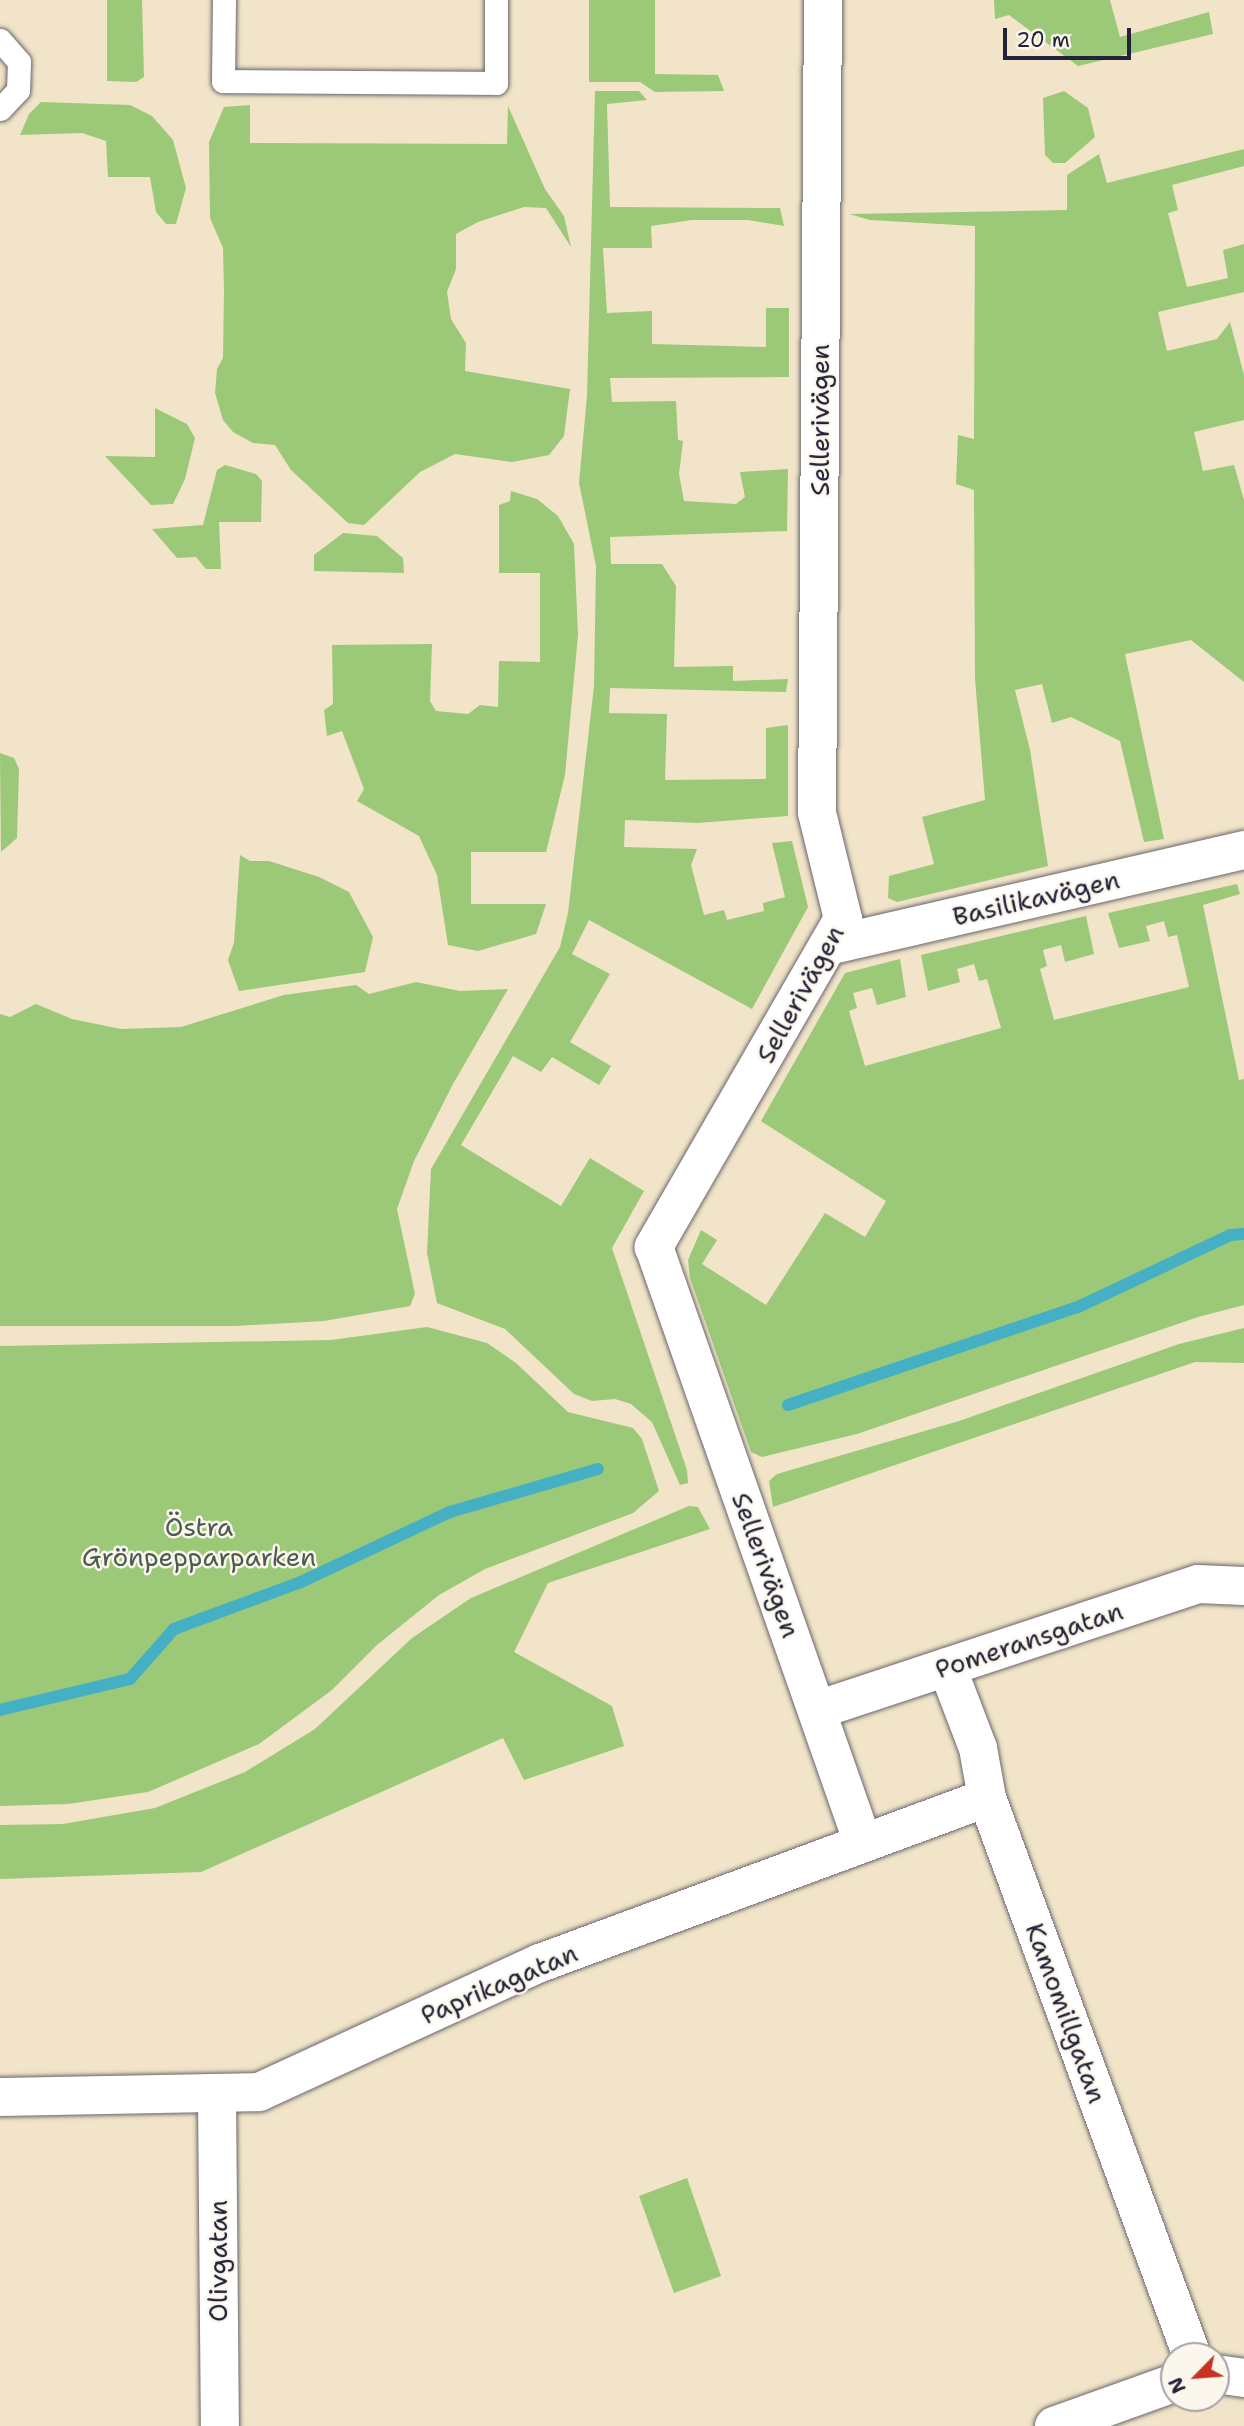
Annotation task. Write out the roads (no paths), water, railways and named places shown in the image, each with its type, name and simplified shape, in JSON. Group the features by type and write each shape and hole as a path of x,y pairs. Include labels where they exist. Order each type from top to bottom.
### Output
{"street":[{"name":"Sellerivägen","path":"823,0 817,813 843,919 653,1247 863,1843"},
{"name":"Basilikavägen","path":"828,946 1244,850"},
{"name":"Pomeransgatan","path":"817,1710 1198,1584 1244,1586"},
{"name":"Kamomillgatan","path":"947,1667 978,1748 987,1798 1187,2342"},
{"name":"Paprikagatan","path":"0,2097 217,2095 259,2092 540,1964 987,1798"},
{"name":"Olivgatan","path":"217,2095 219,2426"},
{"path":"1054,2426 1160,2388"}],"lane":[{"path":"224,0 223,81 496,83 496,0"},
{"path":"0,40 19,62 18,90 0,109"}],"waterway":[{"path":"788,1405 1078,1307 1230,1235 1244,1234"},
{"path":"0,1710 130,1679 174,1629 301,1582 450,1512 598,1469"}],"park label":[{"name":"Östra Grönpepparparken","path":"199,1542"}]}
